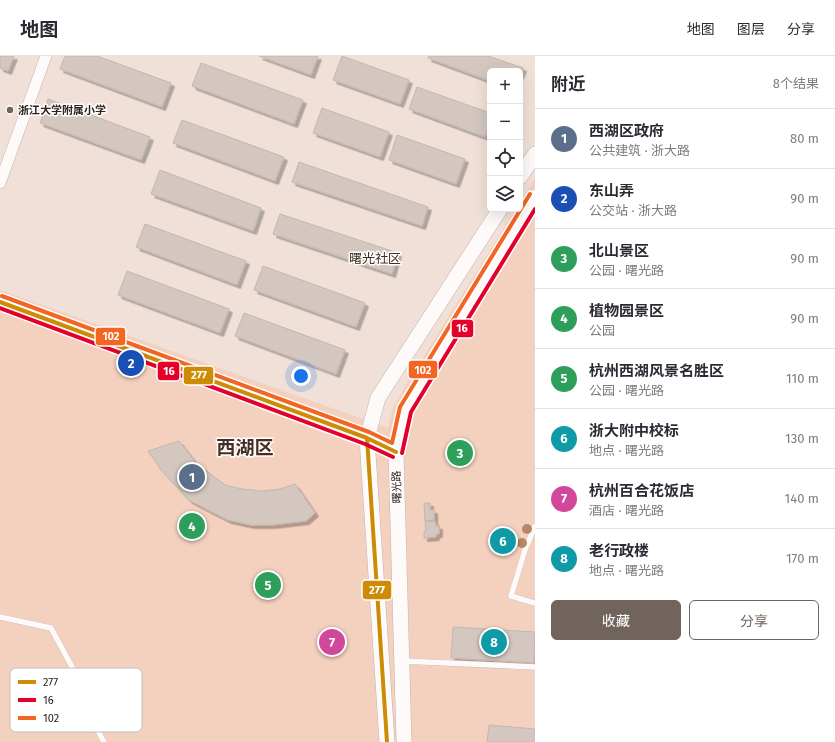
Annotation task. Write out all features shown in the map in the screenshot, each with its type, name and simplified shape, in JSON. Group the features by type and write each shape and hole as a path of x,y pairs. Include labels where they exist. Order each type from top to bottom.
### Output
{"main road":[{"path":"521,176 535,154"},
{"name":"曙光路","path":"404,742 396,452 405,410 535,197"},
{"path":"387,742 367,438 378,398 498,212"},
{"path":"0,302 367,438 396,452"}],"street":[{"path":"0,183 46,56"}],"lane":[{"path":"535,526 525,550 511,596 535,603"},
{"path":"0,617 51,628 73,668"},
{"path":"402,661 535,668"},
{"path":"99,732 104,742"}],"shaded area":[{"path":"535,178 535,742 0,742 0,290 388,428 392,410 407,383 514,212 523,212 523,197"}],"building":[{"path":"0,56 14,56 8,71 0,68"},
{"path":"65,56 97,56 171,83 162,107 60,69"},
{"path":"259,56 318,56 311,75"},
{"path":"342,56 409,80 400,104 333,80"},
{"path":"429,56 488,56 523,68 487,68 487,80 428,58"},
{"path":"201,63 303,100 294,124 192,86"},
{"path":"417,87 487,112 487,131 485,137 409,109"},
{"path":"48,99 150,137 141,160 40,123"},
{"path":"322,108 389,132 380,157 313,133"},
{"path":"182,120 284,157 275,181 173,143"},
{"path":"397,135 465,159 456,184 389,160"},
{"path":"299,162 428,207 422,226 292,182"},
{"path":"160,170 261,208 253,231 151,194"},
{"path":"280,214 398,253 392,274 273,234"},
{"path":"145,224 246,261 237,285 136,247"},
{"path":"263,266 365,303 356,327 254,290"},
{"path":"127,271 229,309 220,333 118,295"},
{"path":"244,313 345,350 336,374 235,336"},
{"path":"179,441 196,463 225,485 242,489 262,491 280,489 295,484 315,513 306,521 272,525 251,525 228,520 189,500 161,470 148,451"},
{"path":"424,503 430,503 430,510 434,510 434,520 425,521"},
{"path":"435,521 436,526 439,526 439,534 436,534 436,537 424,538 424,531 426,531 425,522"},
{"path":"453,627 535,632 534,663 451,658"},
{"path":"489,725 535,729 535,742 487,742"}],"transit line":[{"name":"102","path":"2,296 369,432 392,443 400,407 530,194"},
{"name":"16","path":"402,453 411,412 535,209"},
{"name":"277","path":"0,302 367,438 396,452"},
{"name":"16","path":"0,308 365,444 393,457"},
{"name":"277","path":"367,438 387,742"}],"place":[{"name":"浙江大学附属小学","path":"10,110"},
{"name":"东山弄","path":"131,363"},
{"name":"北山景区","path":"460,453"},
{"name":"西湖区政府","path":"192,477"},
{"name":"植物园景区","path":"192,526"},
{"name":"浙大附中校标","path":"503,541"},
{"name":"杭州西湖风景名胜区","path":"268,585"},
{"name":"杭州百合花饭店","path":"332,642"},
{"name":"老行政楼","path":"494,642"}],"district":[{"name":"曙光社区","path":"375,258"},
{"name":"西湖区","path":"245,447"}]}
